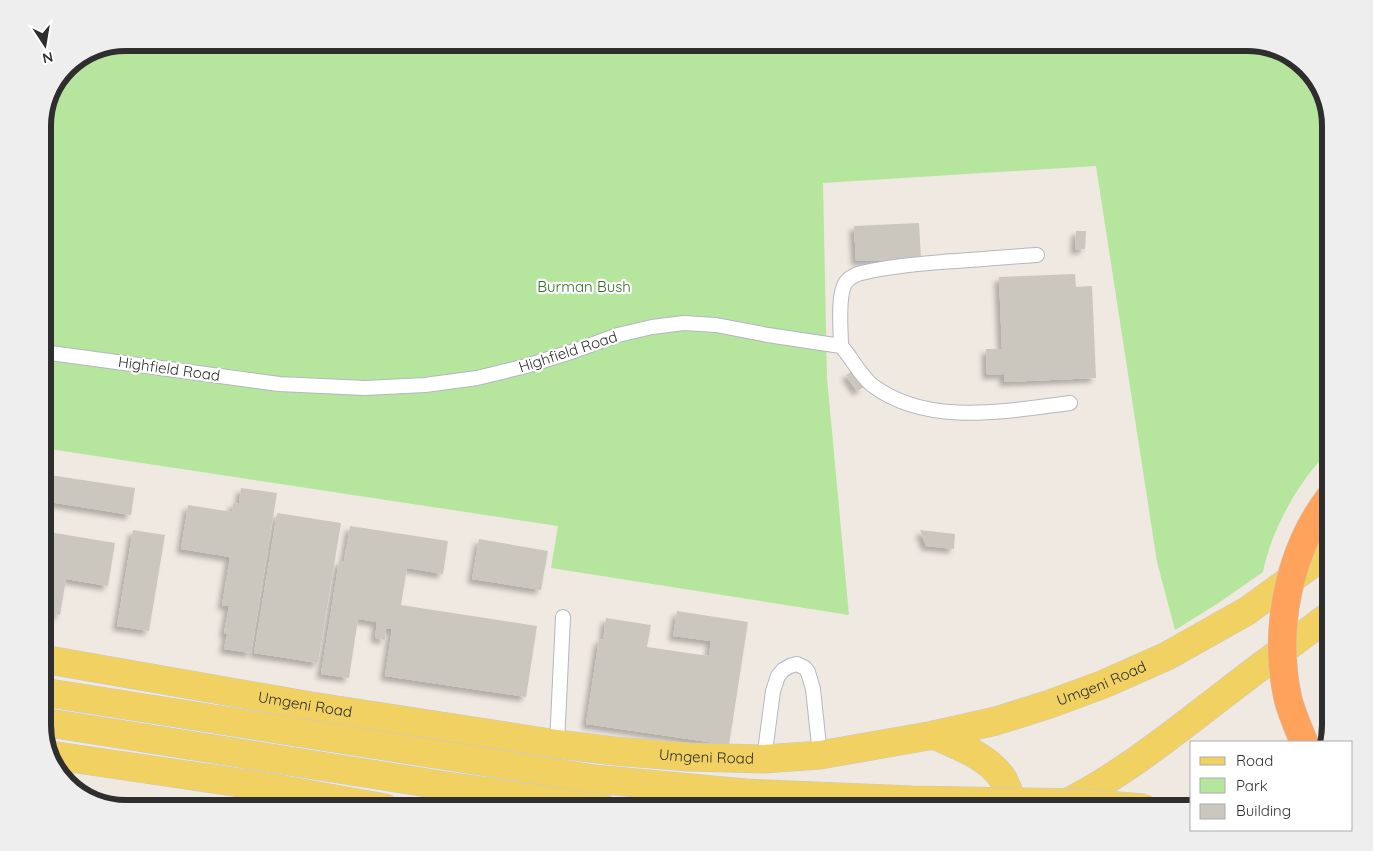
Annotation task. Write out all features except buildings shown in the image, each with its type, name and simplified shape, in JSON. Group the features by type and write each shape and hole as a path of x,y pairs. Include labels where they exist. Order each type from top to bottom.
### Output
{"highway":[{"path":"1304,741 1288,698 1282,636 1292,572 1310,527 1322,509"}],"main road":[{"name":"Umgeni Road","path":"51,660 311,706 557,744 689,757 764,759 820,755 934,735 996,721 1104,684 1167,656 1247,610 1322,557"},
{"path":"1072,800 1112,777 1162,743 1322,621"},
{"path":"51,693 594,779 745,793 912,800"},
{"path":"51,723 279,760 549,800"},
{"path":"934,735 967,750 994,768 1003,780 1011,800"},
{"path":"58,756 268,787 340,800"}],"lane":[{"path":"1037,255 914,264 864,272 852,277 846,282 842,292 840,310 841,346 870,383 886,394 910,404 939,411 983,413 1070,403"},
{"name":"Highfield Road","path":"51,353 279,384 365,388 425,386 477,378 526,366 618,335 652,327 684,323 716,325 841,346"},
{"path":"557,744 563,617"},
{"path":"764,759 773,691 778,676 783,670 797,664 805,668 813,689 820,755"}],"green space":[{"name":"Burman Bush","path":"126,51 1247,51 1266,54 1284,61 1296,70 1309,85 1318,102 1322,121 1322,459 1288,506 1272,539 1263,572 1217,604 1175,630 1157,562 1096,166 823,183 827,378 849,615 551,568 558,526 51,449 51,121 59,93 77,70 89,61 102,55"}]}
